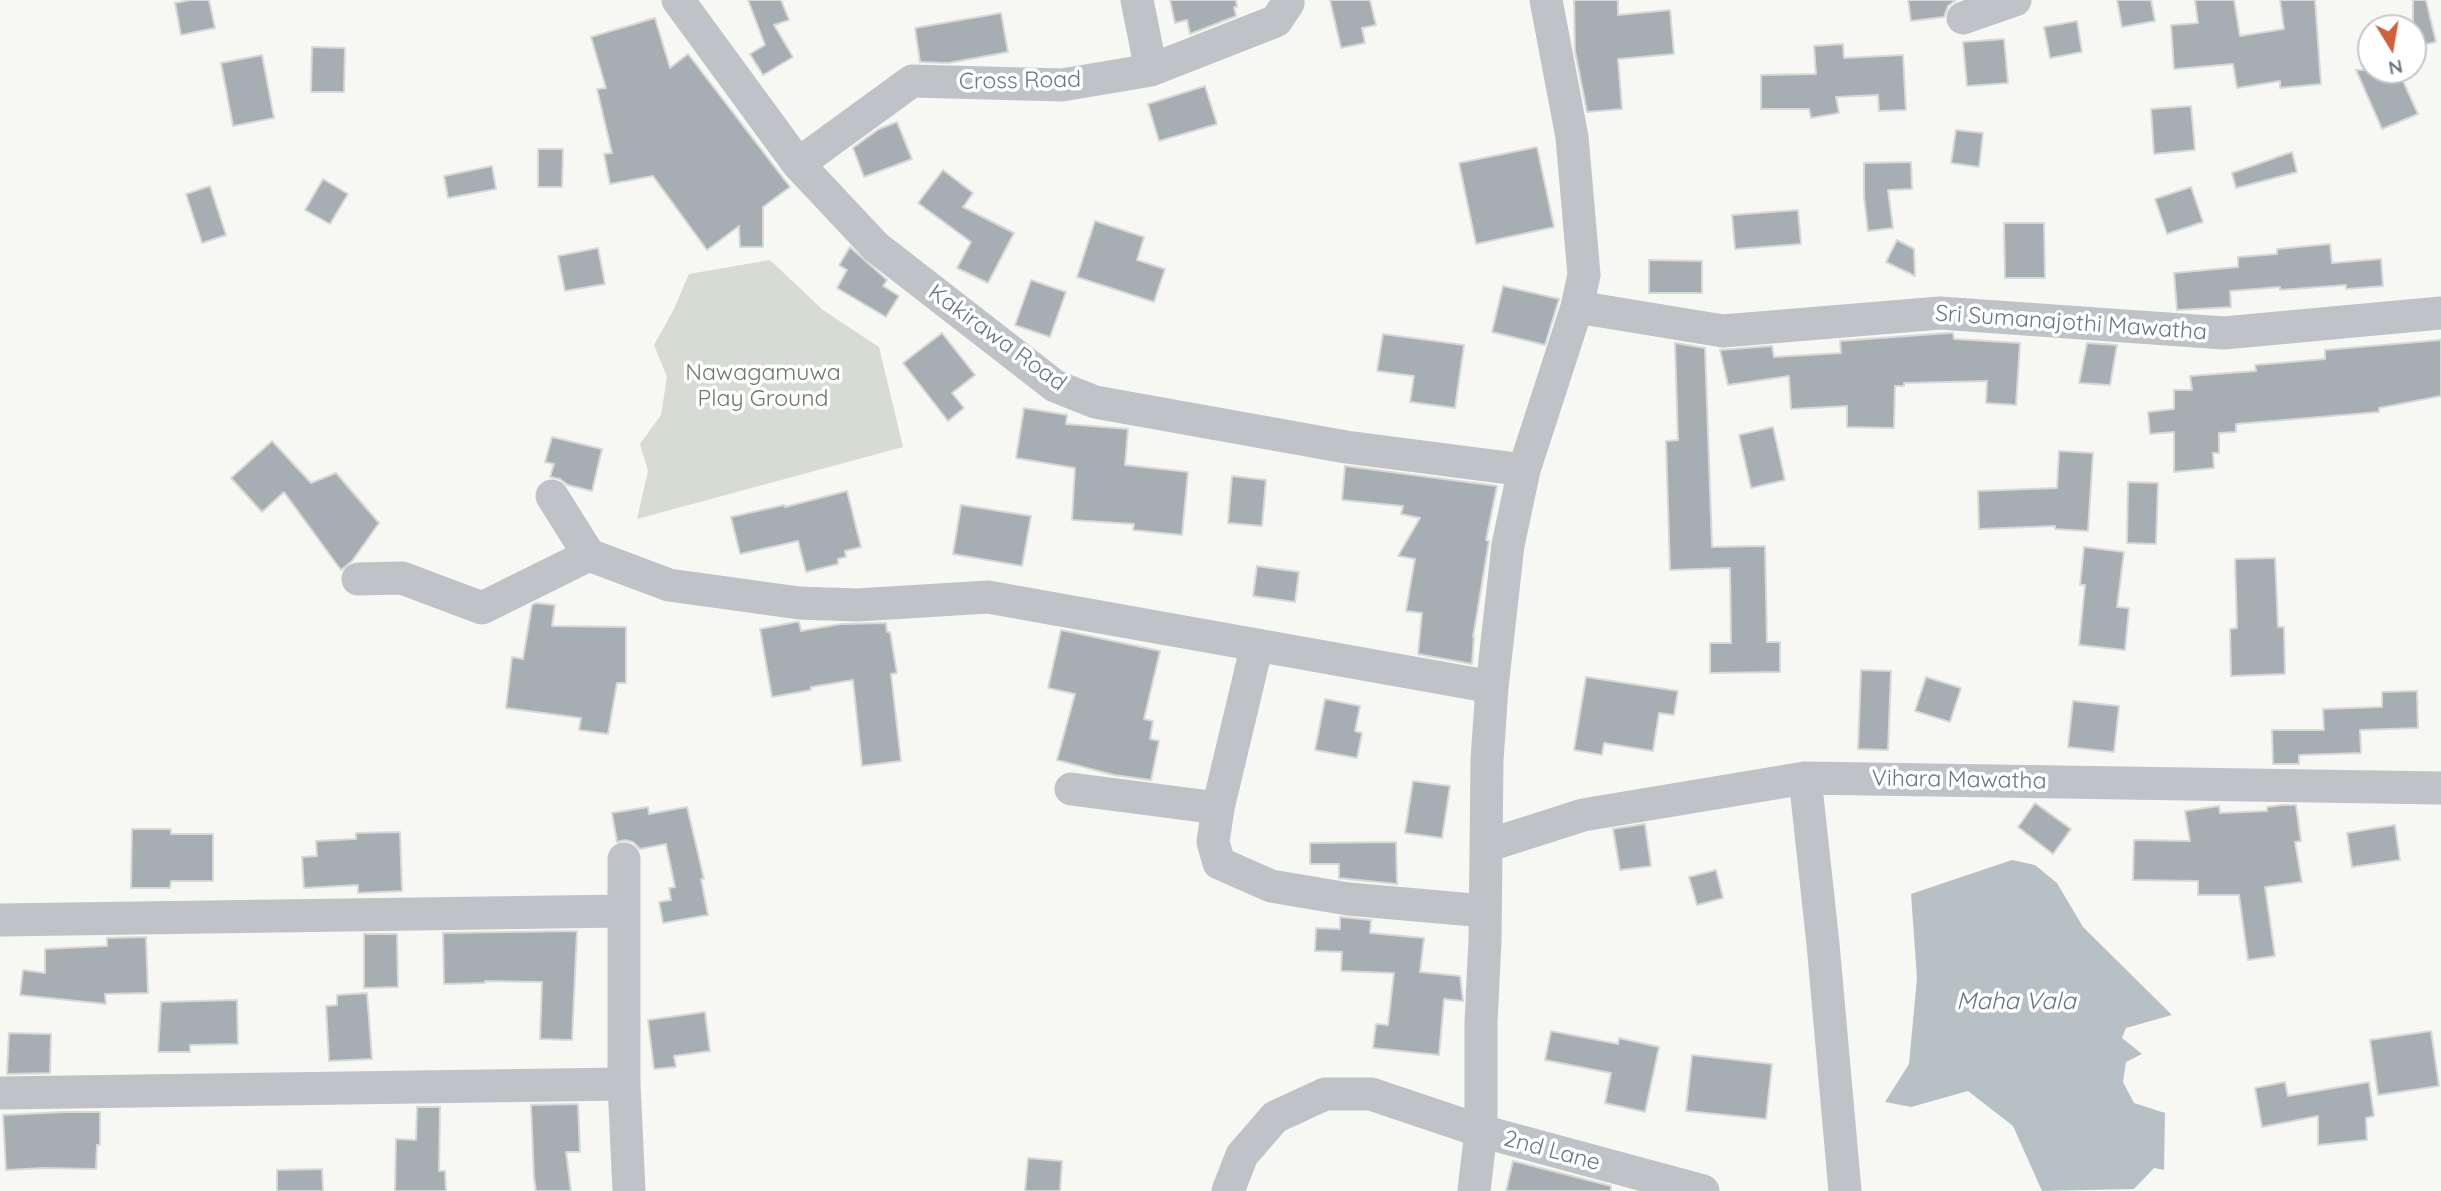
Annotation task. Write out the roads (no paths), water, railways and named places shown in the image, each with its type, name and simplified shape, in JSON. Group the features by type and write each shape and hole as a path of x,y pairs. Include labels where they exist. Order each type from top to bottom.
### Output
{"street":[{"name":"Kakirawa Road","path":"678,0 798,164 876,247 1055,386 1095,401 1148,411 1346,446 1524,470"},
{"path":"1136,0 1151,70"},
{"name":"Cross Road","path":"798,164 912,81 1062,85 1151,70 1276,21 1288,3 1287,0"},
{"path":"1474,1191 1482,1131 1481,1022 1487,760 1492,687 1508,545 1524,470 1577,307 1584,275 1572,137 1546,0"},
{"path":"1963,18 2015,0"},
{"name":"Sri Sumanajothi Mawatha","path":"1577,307 1723,331 1940,313 2224,333 2441,313"},
{"path":"552,496 589,555 669,584 799,603 857,605 988,597 1492,687"},
{"path":"358,579 402,579 482,608 589,555"},
{"path":"1257,645 1218,808 1213,842 1219,863 1270,886 1348,899 1485,911"},
{"path":"1805,778 1824,944 1845,1191"},
{"name":"Vihara Mawatha","path":"1486,846 1583,815 1805,778 2441,788"},
{"path":"1071,789 1218,808"},
{"path":"624,859 624,1084 629,1191"},
{"path":"0,920 623,911"},
{"path":"0,1093 624,1084"},
{"name":"2nd Lane","path":"1228,1191 1242,1155 1275,1117 1325,1094 1371,1094 1482,1131 1703,1191"}],"water":[{"name":"Maha Vala","path":"2012,860 2035,865 2057,883 2083,927 2172,1015 2126,1028 2122,1038 2142,1054 2126,1062 2123,1082 2134,1103 2165,1113 2164,1170 2154,1168 2134,1189 2042,1191 2013,1126 1968,1091 1911,1107 1885,1102 1909,1064 1917,978 1911,894"}],"park label":[{"name":"Nawagamuwa Play Ground","path":"763,386"}]}
